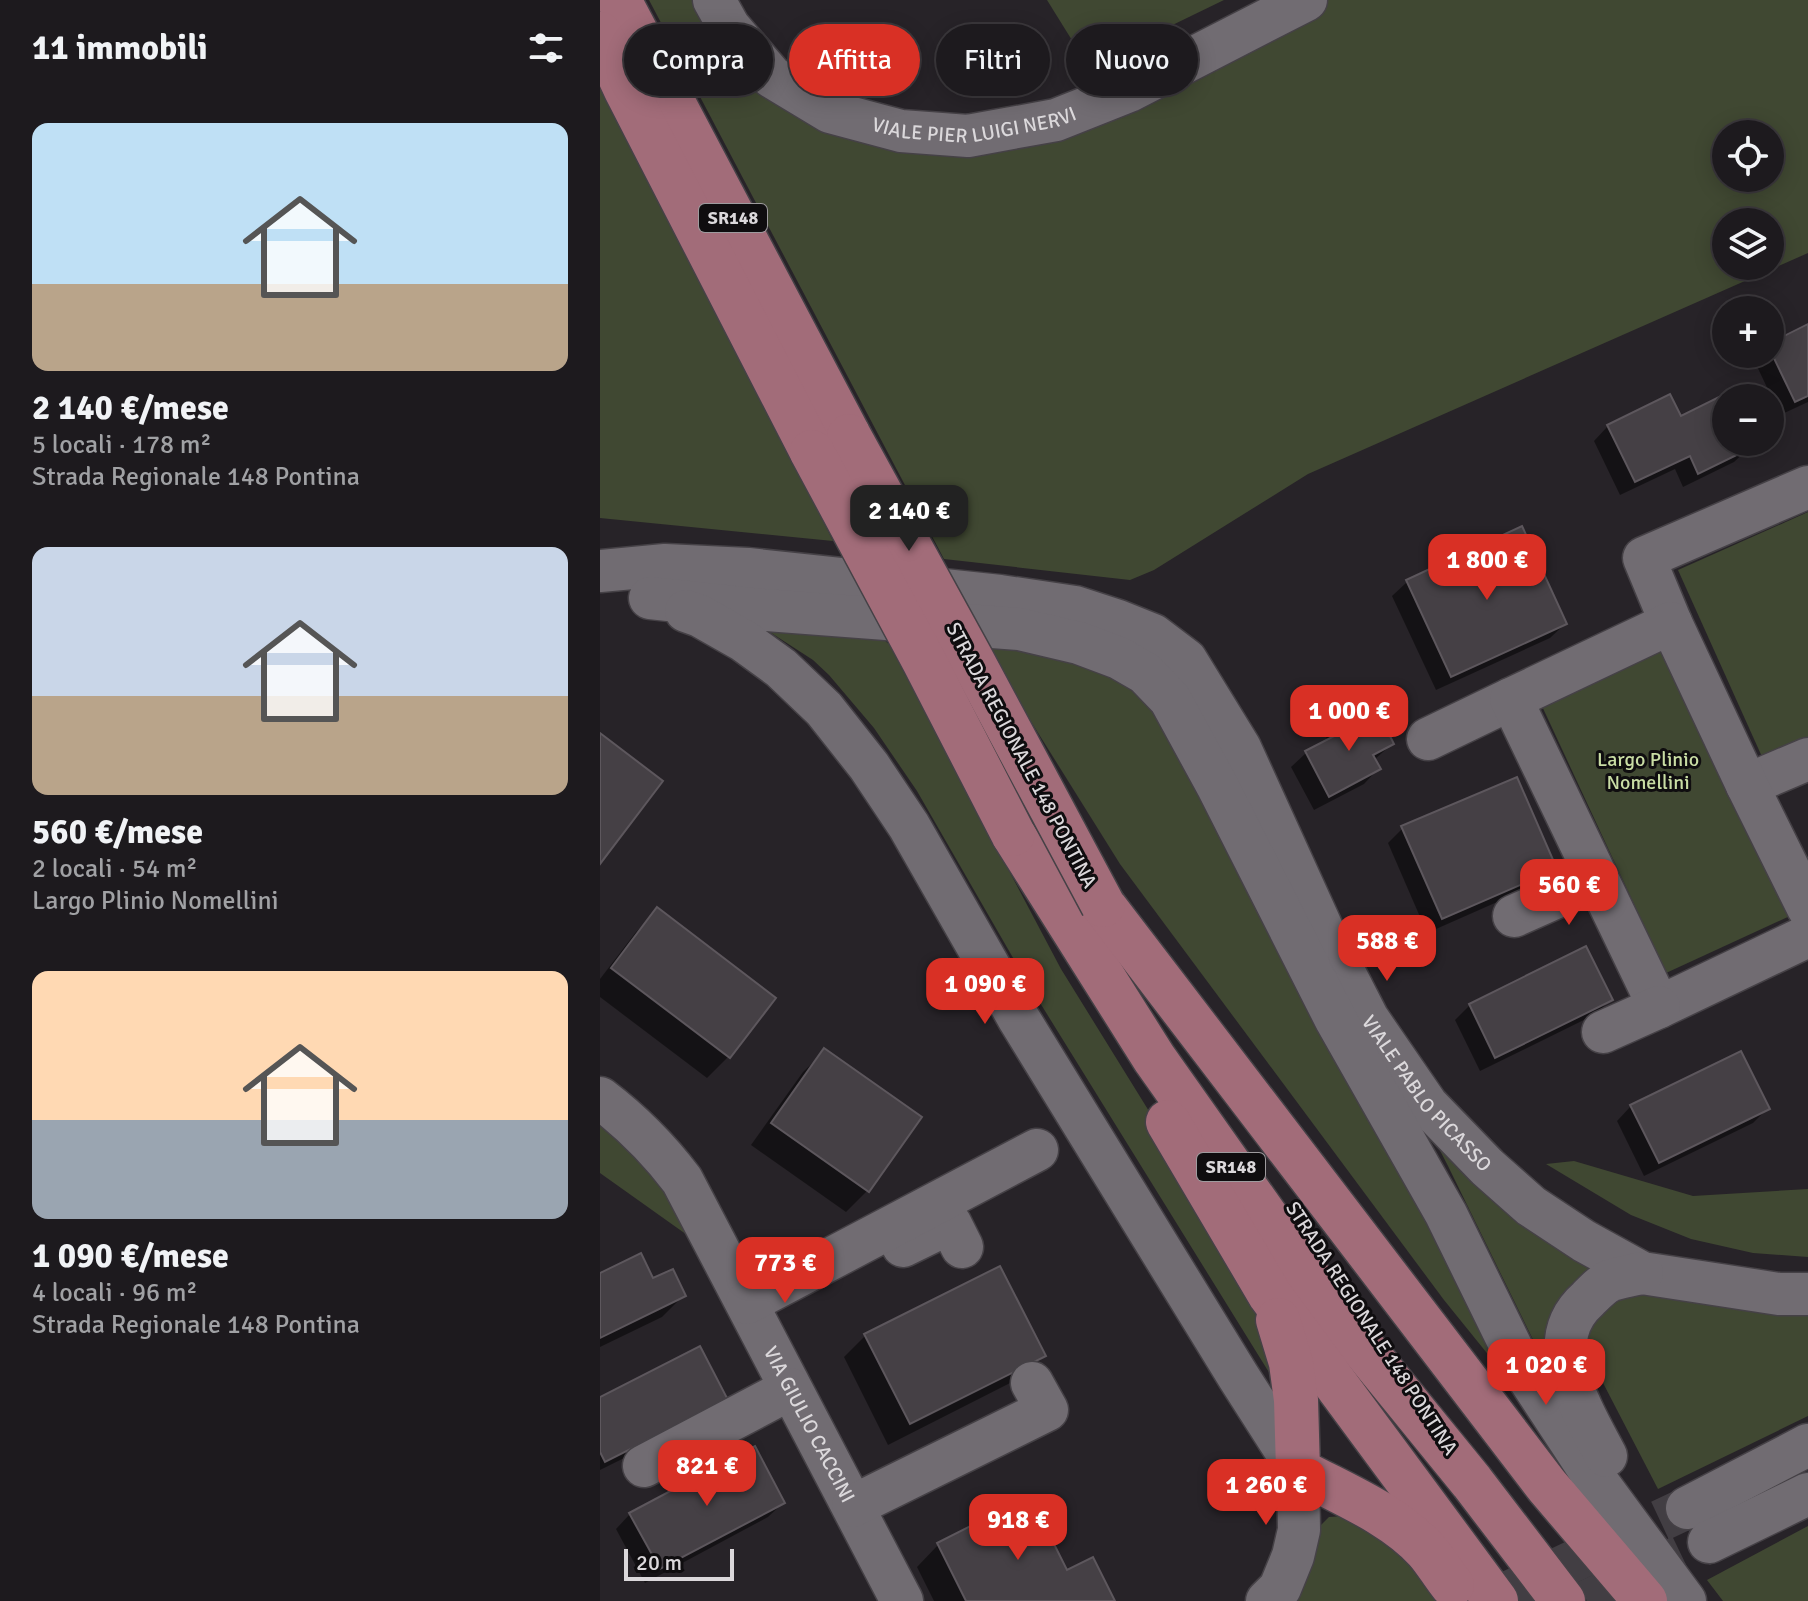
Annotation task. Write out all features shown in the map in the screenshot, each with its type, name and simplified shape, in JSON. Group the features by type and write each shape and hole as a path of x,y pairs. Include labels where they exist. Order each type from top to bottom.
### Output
{"main road":[{"name":"STRADA REGIONALE 148 PONTINA","path":"617,14 626,90 831,444 979,674 1103,905 1472,1482"},
{"name":"STRADA REGIONALE 148 PONTINA","path":"831,444 924,661 1013,834 1154,1058 1332,1310 1472,1482 1563,1601"},
{"path":"1013,834 1079,972 1270,1295 1496,1601"},
{"path":"1103,905 1547,1486 1669,1598"},
{"path":"1270,1295 1291,1363 1296,1400 1298,1470 1399,1527 1425,1550 1463,1601"}],"street":[{"name":"VIALE PIER LUIGI NERVI","path":"714,0 729,27 772,77 830,112 901,131 968,136 1056,120 1114,97 1306,0"},
{"path":"1808,487 1644,558 1671,623 1808,908"},
{"name":"VIALE PABLO PICASSO","path":"600,574 665,565 748,569 1000,596 1075,607 1153,635 1186,660 1240,748 1325,935 1368,1019 1427,1105 1487,1167 1531,1206 1584,1241 1642,1273 1779,1294 1808,1294"},
{"path":"600,574 650,598 700,616 744,641 781,668 824,709 869,766 909,826 1043,1059 1298,1470 1299,1530 1293,1556 1280,1588 1267,1601"},
{"path":"650,598 752,609 1019,629 1079,643 1119,658 1145,673 1170,699 1212,775 1336,1020 1446,1214 1520,1365 1669,1598"},
{"path":"1428,739 1671,623"},
{"path":"1511,699 1659,1007"},
{"path":"1747,785 1808,759"},
{"path":"1514,916 1597,879"},
{"path":"1603,1032 1808,936"},
{"name":"VIA GIULIO CACCINI","path":"600,1098 646,1136 682,1180 896,1589"},
{"path":"751,1312 1037,1150"},
{"path":"751,1312 950,1223 962,1247"},
{"path":"1642,1273 1609,1281 1580,1306 1564,1337 1567,1373 1669,1598"},
{"path":"853,1506 1047,1410 1032,1383"},
{"path":"644,1466 790,1389"},
{"path":"1687,1508 1808,1445"},
{"path":"1709,1542 1808,1494"}],"green space":[{"path":"649,0 696,0 709,24 662,24"},
{"path":"1047,0 1224,0 1175,24 1066,24 1066,31"},
{"path":"1323,0 1808,0 1808,253 1784,264 1784,208 1712,208 1712,280 1747,280 1308,474 1154,570 1130,580 944,559 700,96 773,96 773,65 789,72 789,96 845,96 976,152 1104,96 1198,96 1198,55"},
{"path":"600,74 833,541 600,518"},
{"path":"1808,512 1808,738 1763,759 1678,570"},
{"path":"745,616 874,632 889,644 1061,969 1256,1284 1283,1395 1024,977 917,791 874,728 813,660"},
{"path":"984,637 1017,640 1143,684 1524,1399 1444,1300 1120,864 1015,696"},
{"name":"Largo Plinio Nomellini","path":"1666,646 1792,915 1666,973 1541,704"},
{"path":"1415,1102 1605,1255 1563,1385 1541,1356"},
{"path":"600,1108 631,1132 704,1247 600,1173"},
{"path":"1574,1161 1693,1196 1808,1189 1808,1257 1753,1253 1691,1239 1631,1215 1546,1164"},
{"path":"1625,1284 1808,1305 1808,1416 1658,1489 1588,1354 1588,1332"},
{"path":"1344,1516 1402,1552 1436,1601 1282,1601 1319,1527 1329,1517"},
{"path":"1808,1526 1808,1601 1723,1601 1707,1580"}],"building":[{"path":"1808,324 1808,396 1795,402 1779,368 1784,368 1784,336"},
{"path":"1670,394 1681,416 1712,400 1712,456 1735,456 1698,474 1690,456 1635,482 1607,425"},
{"path":"1522,526 1567,624 1451,677 1406,580"},
{"path":"1356,710 1365,726 1381,718 1394,744 1373,755 1381,769 1329,797 1305,751 1344,731 1338,719"},
{"path":"600,733 663,781 600,864"},
{"path":"1517,777 1557,869 1442,919 1401,826"},
{"path":"657,907 776,998 730,1058 611,968"},
{"path":"1586,946 1613,1000 1495,1058 1469,1004"},
{"path":"824,1048 922,1117 869,1192 771,1123"},
{"path":"1741,1051 1770,1109 1659,1163 1630,1105"},
{"path":"641,1253 653,1278 673,1269 686,1296 600,1338 600,1273"},
{"path":"1000,1266 1046,1356 910,1424 864,1334"},
{"path":"700,1346 728,1400 605,1462 600,1452 600,1397"},
{"path":"755,1446 785,1503 660,1569 629,1513"},
{"path":"1030,1496 1067,1570 1093,1557 1115,1601 966,1601 937,1543"}],"tunnel":[{"path":"1489,1601 1687,1508"},
{"path":"1587,1601 1709,1542"}]}
